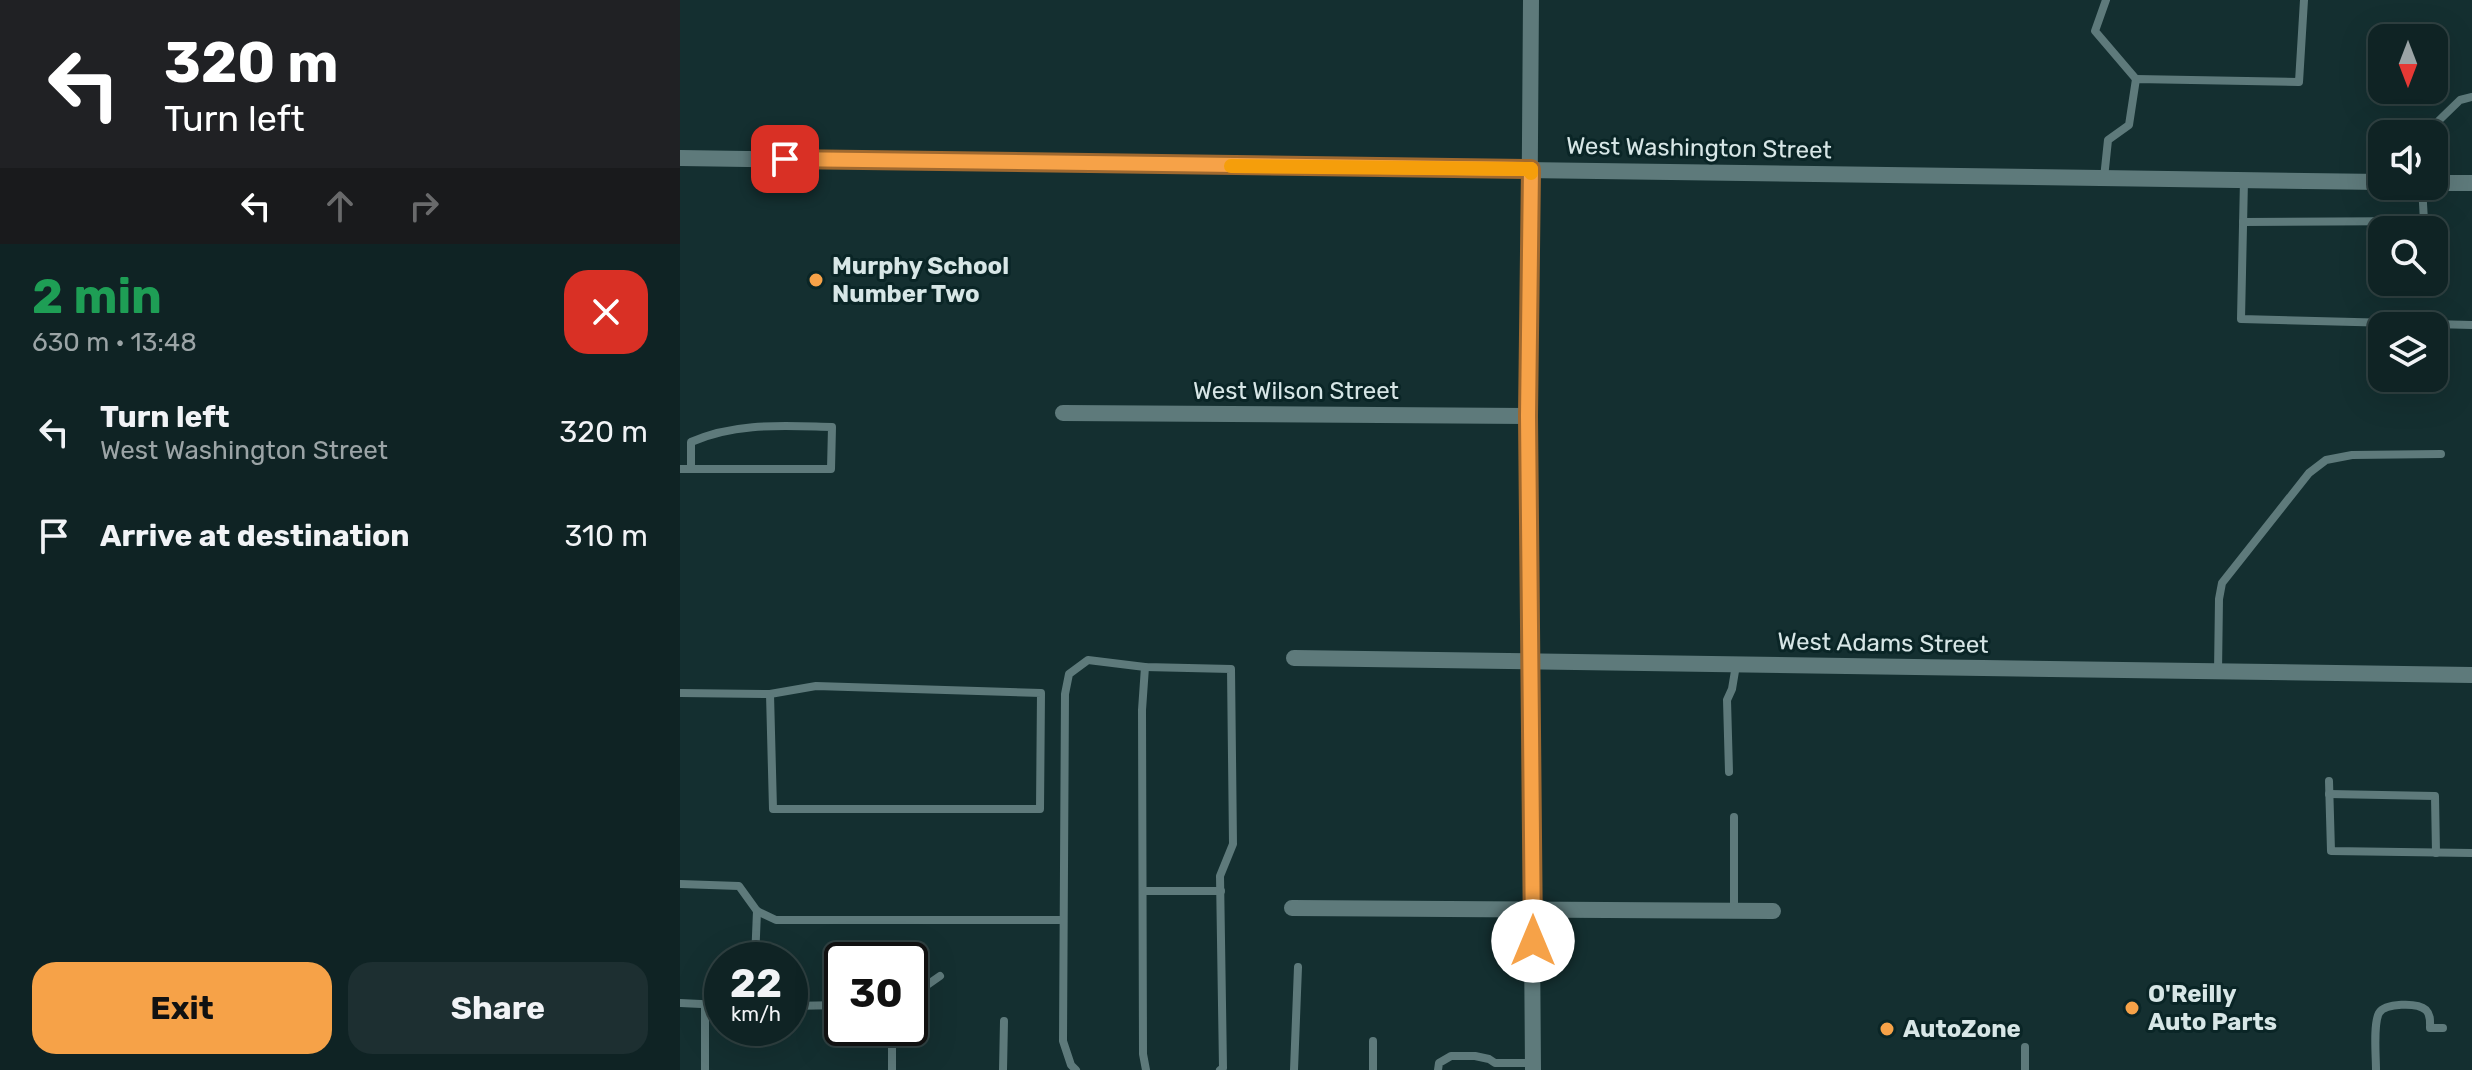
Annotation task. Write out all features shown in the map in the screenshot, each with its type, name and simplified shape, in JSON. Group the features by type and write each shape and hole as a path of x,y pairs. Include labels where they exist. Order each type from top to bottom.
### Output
{"street":[{"path":"1531,0 1528,416 1533,1067"},
{"name":"West Washington Street","path":"680,158 2368,180"},
{"path":"2448,183 2472,183"},
{"name":"West Wilson Street","path":"1063,413 1528,416"},
{"name":"West Adams Street","path":"1294,658 2472,675"},
{"path":"1292,908 1773,911"}],"lane":[{"path":"2106,0 2095,31 2136,79 2299,82 2304,0"},
{"path":"2104,178 2108,140 2129,125 2136,79"},
{"path":"2439,120 2460,100 2472,97"},
{"path":"2244,180 2241,319 2472,325"},
{"path":"2243,222 2424,221 2423,200"},
{"path":"680,469 691,469 831,469 832,427 752,426 712,433 691,442 691,469"},
{"path":"2218,672 2222,583 2309,473 2326,460 2352,455 2441,454"},
{"path":"1076,1070 1071,1065 1063,1041 1065,694 1069,674 1088,660 1145,667 1231,669 1233,844 1220,876 1223,1068 1220,1070"},
{"path":"1729,772 1727,700 1736,665"},
{"path":"1145,667 1142,710 1143,1054 1146,1070"},
{"path":"680,693 770,694 816,686 1041,693 1040,809 773,809 770,694"},
{"path":"2329,781 2331,851 2472,853"},
{"path":"2329,794 2435,796 2436,853"},
{"path":"1734,817 1734,911"},
{"path":"680,884 739,886 757,911 776,920 1063,920"},
{"path":"1143,891 1221,891"},
{"path":"756,942 757,911"},
{"path":"1294,1070 1298,967"},
{"path":"928,984 940,976"},
{"path":"680,1003 704,1004"},
{"path":"2376,1070 2377,1017 2381,1009 2403,1006 2425,1010 2430,1017 2430,1028 2443,1028"},
{"path":"1003,1070 1004,1021"},
{"path":"1373,1041 1373,1070"},
{"path":"705,1046 705,1070"},
{"path":"892,1046 892,1070"},
{"path":"2025,1047 2025,1070"},
{"path":"1438,1066 1451,1056 1475,1056 1495,1067 1533,1067"}],"slow traffic":[{"path":"1231,166 1531,169 1531,173"}],"place":[{"name":"Murphy School Number Two","path":"816,280"},
{"name":"O'Reilly Auto Parts","path":"2132,1008"},
{"name":"AutoZone","path":"1887,1029"}],"route":[{"path":"785,159 1531,169 1528,416 1533,941"}]}
